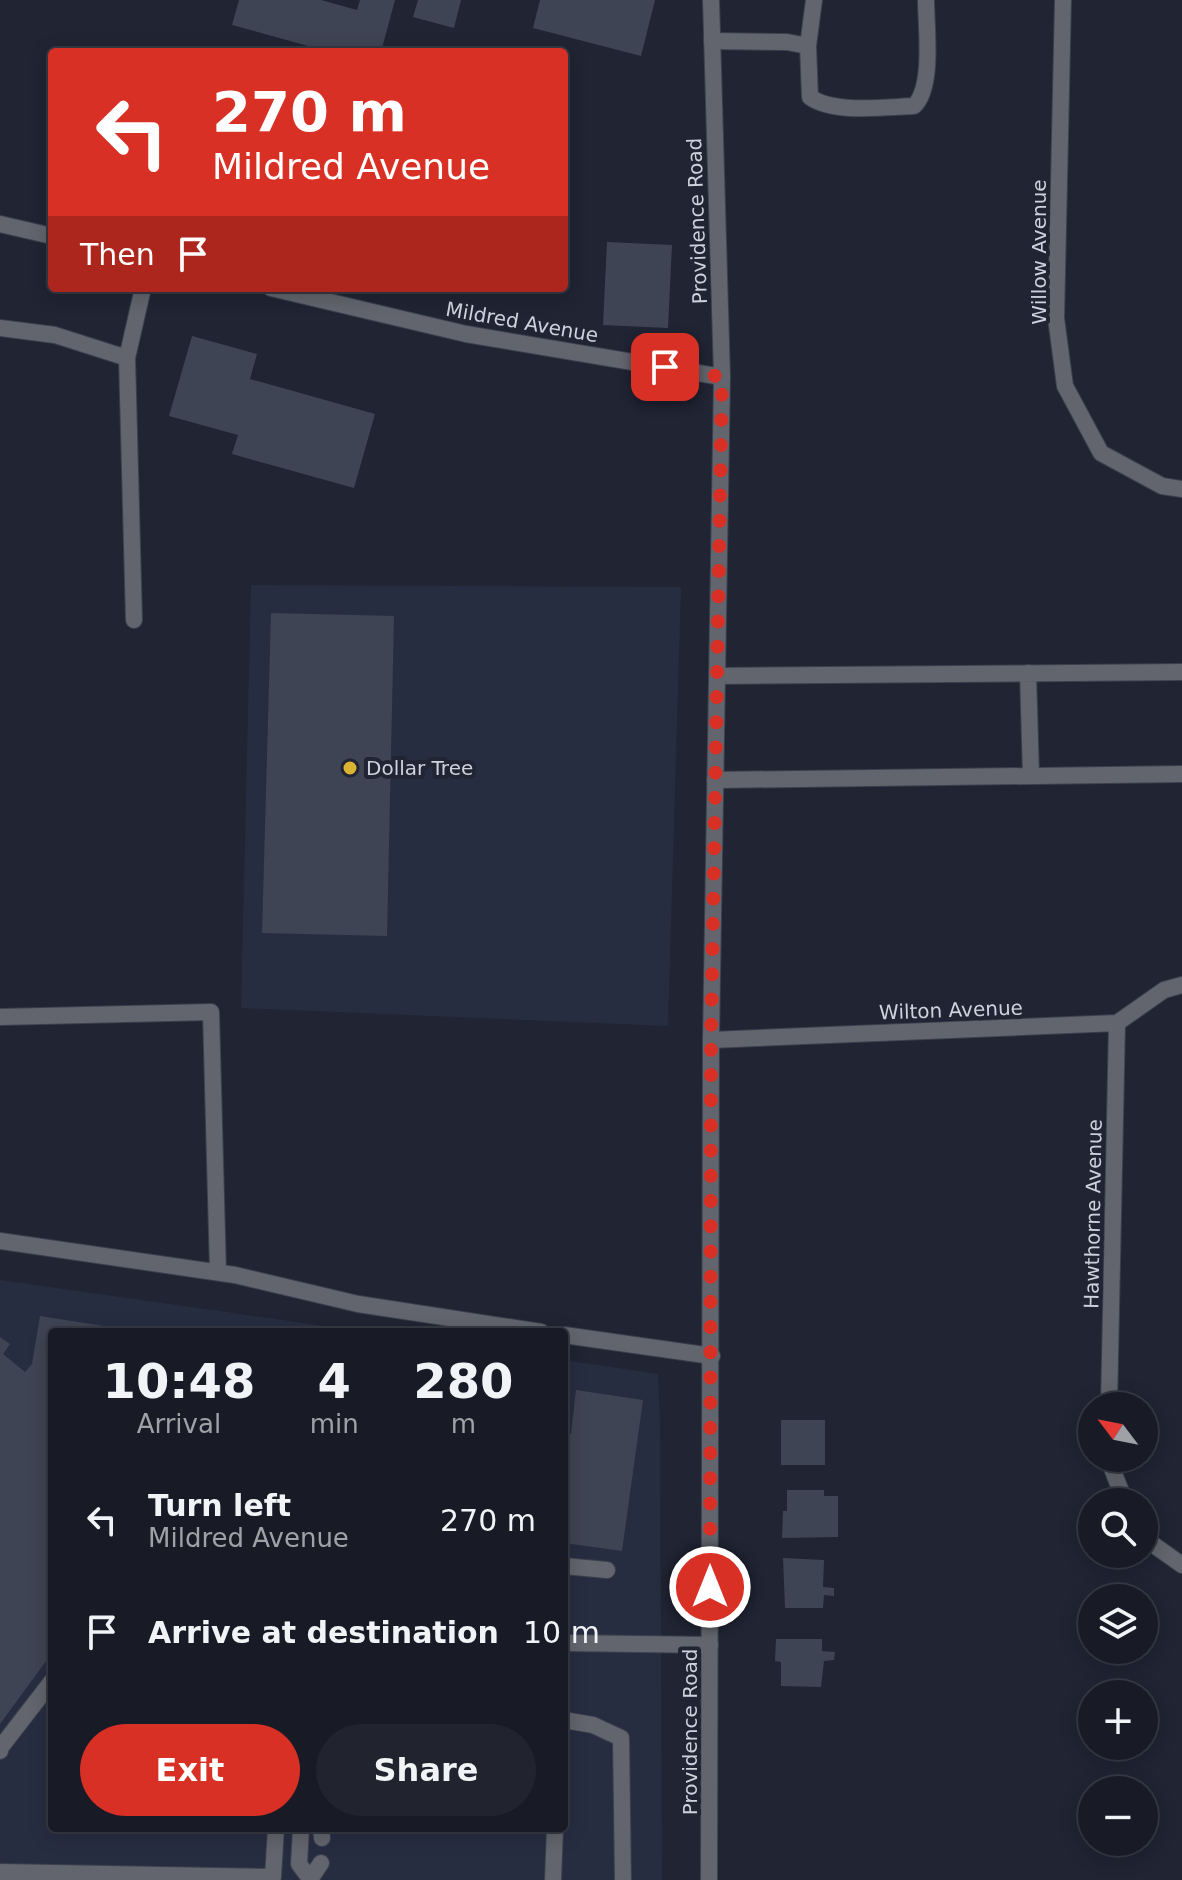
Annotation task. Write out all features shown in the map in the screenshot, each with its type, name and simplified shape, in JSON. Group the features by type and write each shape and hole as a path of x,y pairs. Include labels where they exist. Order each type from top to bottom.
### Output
{"street":[{"name":"Providence Road","path":"709,1880 711,1040 722,377 711,0"},
{"path":"814,0 808,46 810,97 850,108 914,106 921,99 927,73 926,0"},
{"name":"Willow Avenue","path":"1063,0 1056,318 1065,386 1101,453 1162,486 1182,489"},
{"path":"712,41 787,42 808,46"},
{"path":"0,224 48,235"},
{"path":"134,620 127,358 142,292"},
{"name":"Mildred Avenue","path":"288,292 466,334 722,377"},
{"path":"0,328 55,335 127,358"},
{"path":"717,676 1182,672"},
{"path":"1028,673 1031,776"},
{"path":"715,780 1182,774"},
{"path":"1117,1023 1164,990 1182,985"},
{"path":"0,1017 211,1012 218,1272"},
{"name":"Wilton Avenue","path":"711,1040 1117,1023"},
{"name":"Hawthorne Avenue","path":"1109,1392 1117,1023"},
{"path":"0,1241 218,1272 358,1304 515,1328"},
{"path":"568,1336 712,1356"},
{"path":"1158,1548 1182,1565"},
{"path":"568,1566 607,1570"},
{"path":"568,1643 612,1641 710,1645"},
{"path":"0,1751 48,1686"},
{"path":"568,1721 593,1725 621,1738 623,1880"},
{"path":"0,1872 273,1877 276,1832"},
{"path":"301,1832 299,1864 311,1879 321,1863"},
{"path":"553,1880 555,1832"}],"shaded area":[{"path":"251,585 681,587 668,1026 241,1008"},
{"path":"0,1280 339,1328 48,1328 48,1832 568,1832 568,1361 658,1374 662,1880 0,1880"}],"building":[{"path":"239,0 321,0 357,10 360,0 395,0 382,48 315,48 232,25"},
{"path":"418,0 461,0 454,28 413,17"},
{"path":"540,0 655,0 641,56 533,28"},
{"path":"607,242 672,245 668,328 603,325"},
{"path":"192,336 257,354 250,379 375,414 354,488 232,454 238,435 169,416"},
{"path":"271,613 394,616 387,936 262,933"},
{"path":"40,1316 116,1328 48,1328 48,1658 0,1724 0,1337 10,1344 3,1354 25,1372 32,1364"},
{"path":"576,1390 643,1400 622,1551 568,1544 568,1434 571,1434"},
{"path":"781,1420 825,1420 825,1465 781,1465"},
{"path":"787,1490 824,1490 824,1496 838,1496 838,1537 782,1538"},
{"path":"783,1558 824,1560 823,1587 834,1588 834,1596 824,1595 823,1608 785,1608"},
{"path":"776,1639 822,1639 822,1651 835,1652 834,1660 824,1661 821,1687 781,1686 781,1662 775,1661"}],"place":[{"name":"Dollar Tree","path":"350,768"}],"route":[{"path":"665,367 722,377 711,1040 710,1587"}]}
